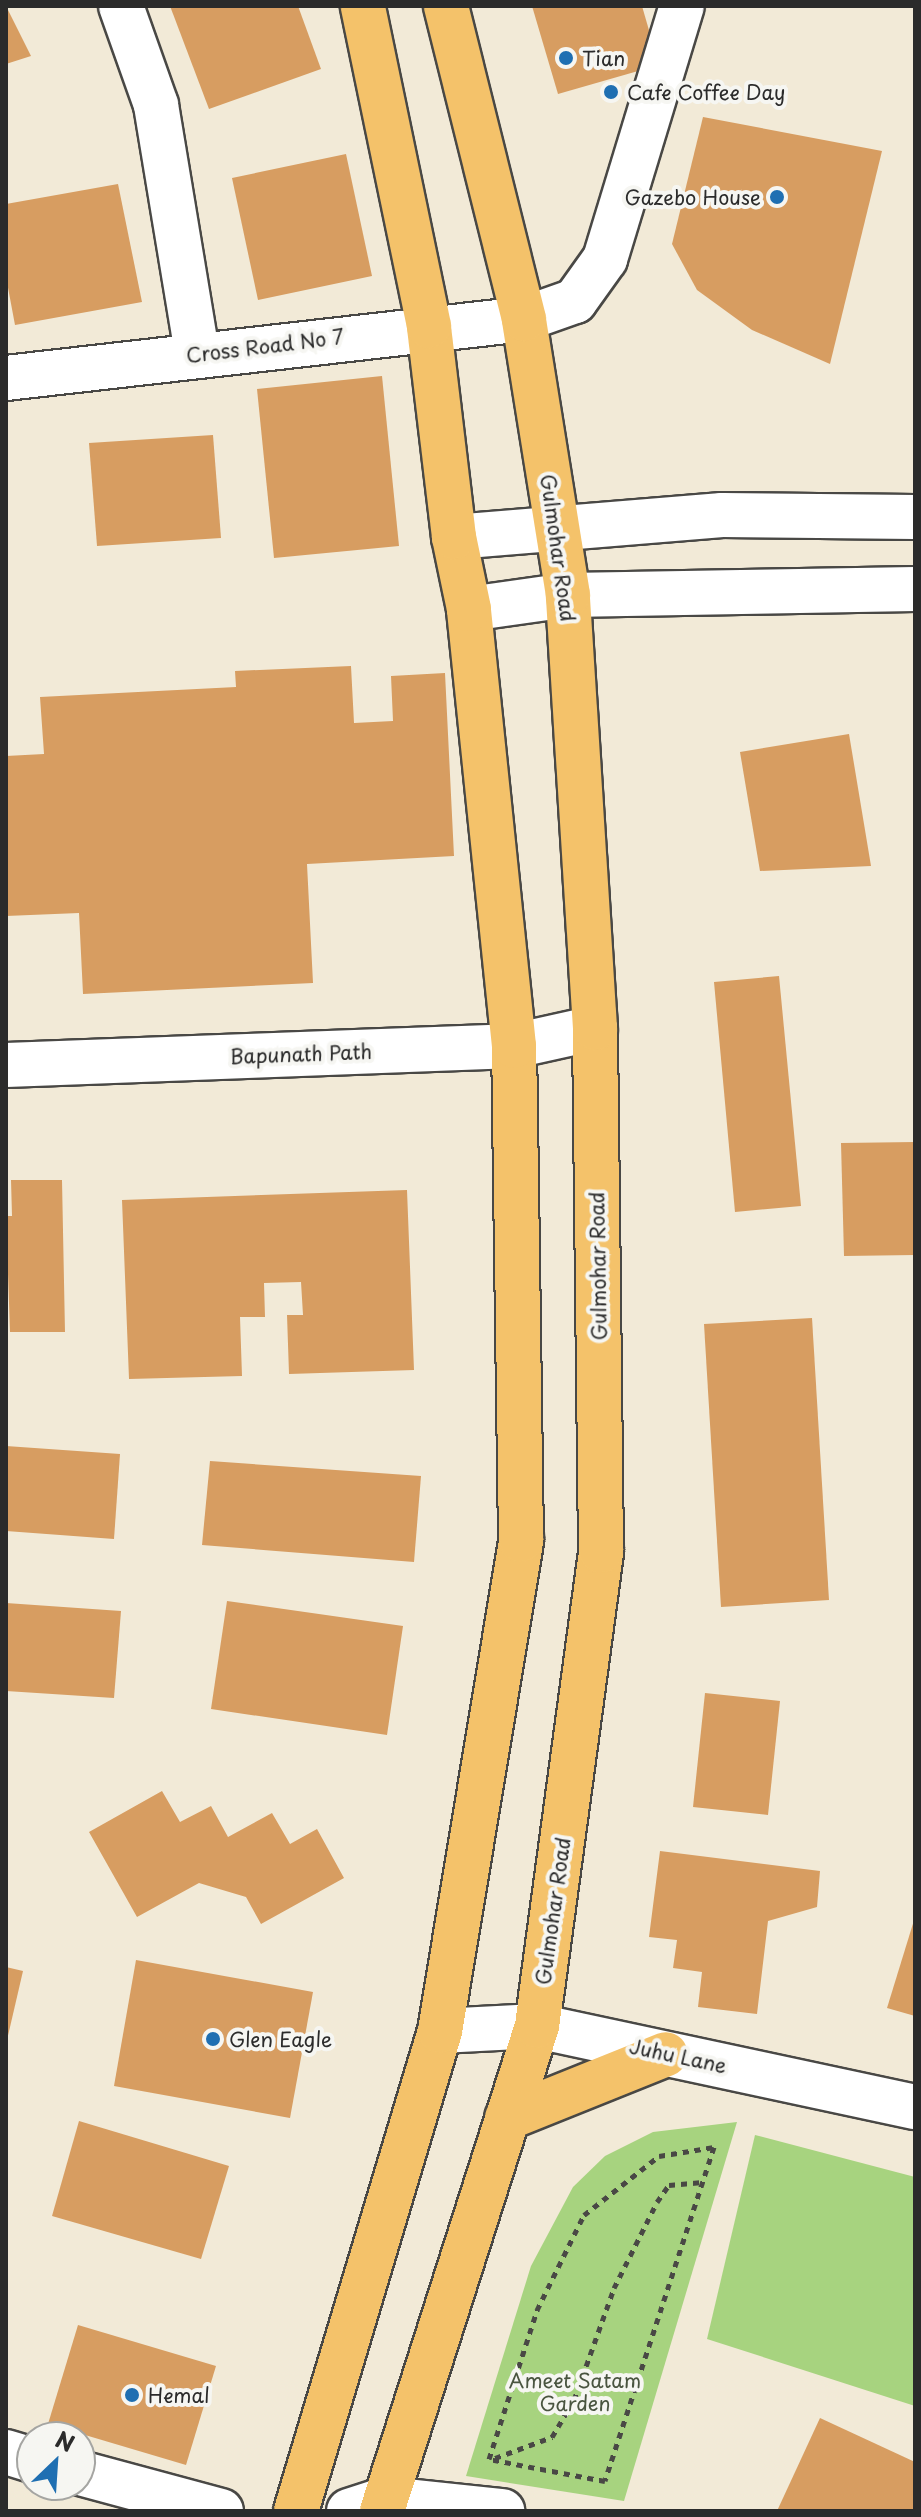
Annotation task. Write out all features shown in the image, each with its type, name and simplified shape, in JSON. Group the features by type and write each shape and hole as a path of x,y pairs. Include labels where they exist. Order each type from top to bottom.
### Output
{"main road":[{"path":"296,2511 440,2031 521,1540 514,1046 469,609 454,537 429,326 363,6"},
{"name":"Gulmohar Road","path":"372,2507 537,2026 601,1551 595,1028 568,595 524,319 446,6"},
{"path":"507,2118 666,2054"}],"street":[{"path":"121,6 156,105 197,354"},
{"name":"Cross Road No 7","path":"6,378 429,326 524,319 575,301 605,259 682,6"},
{"path":"454,537 555,525 722,515 915,517"},
{"path":"469,609 568,595 915,589"},
{"name":"Bapunath Path","path":"6,1065 514,1046 595,1028"},
{"name":"Juhu Lane","path":"440,2031 537,2026 915,2107"},
{"path":"96,2477 221,2511"},
{"path":"372,2507 502,2511"}],"path":[{"path":"714,2147 605,2481 489,2459 537,2310 584,2215 659,2156 714,2147"},
{"path":"489,2459 552,2437 574,2400 614,2288 657,2202 669,2185 703,2182"}],"green space":[{"name":"Ameet Satam Garden","path":"737,2122 624,2501 466,2476 531,2266 573,2187 605,2156 653,2132"},
{"path":"755,2135 915,2177 915,2406 707,2339"}],"building":[{"path":"6,6 31,56 6,64"},
{"path":"170,6 298,6 321,69 209,109"},
{"path":"532,6 642,6 659,65 558,94"},
{"name":"Gazebo House","path":"703,117 882,151 830,364 752,330 697,290 672,244"},
{"path":"346,154 372,276 258,300 232,178"},
{"path":"118,184 142,302 15,325 6,277 6,204"},
{"path":"382,376 399,546 274,558 257,389"},
{"path":"213,435 221,538 97,546 89,443"},
{"path":"351,666 354,723 393,721 391,676 445,673 454,856 307,864 313,983 83,994 79,913 6,916 6,756 44,754 40,697 236,687 235,671"},
{"path":"849,734 871,866 760,871 740,752"},
{"path":"779,976 801,1206 735,1212 714,982"},
{"path":"915,1142 915,1255 844,1256 841,1143"},
{"path":"11,1180 62,1180 65,1332 10,1332 6,1216 12,1216"},
{"path":"407,1190 414,1370 289,1374 287,1315 303,1315 301,1282 264,1283 265,1317 240,1317 242,1376 129,1379 122,1200"},
{"path":"812,1318 829,1600 721,1607 704,1324"},
{"path":"6,1446 120,1454 114,1539 6,1531"},
{"path":"210,1461 421,1476 414,1562 202,1545"},
{"path":"227,1601 403,1626 387,1735 211,1709"},
{"path":"6,1603 121,1611 114,1698 6,1691"},
{"path":"705,1693 780,1701 768,1815 693,1807"},
{"path":"162,1791 180,1822 211,1806 228,1837 272,1813 290,1844 317,1829 344,1878 261,1924 246,1897 199,1883 137,1917 89,1832"},
{"path":"660,1851 820,1871 817,1907 768,1921 757,2014 698,2007 702,1972 673,1968 677,1940 649,1937"},
{"path":"915,1917 915,2016 887,2008"},
{"name":"Glen Eagle","path":"136,1960 313,1992 290,2118 114,2086"},
{"path":"6,1967 23,1971 7,2040 6,2040"},
{"path":"79,2121 229,2166 201,2259 52,2216"},
{"name":"Hemal","path":"78,2325 216,2366 186,2465 96,2438 96,2421 49,2421"},
{"path":"820,2418 915,2462 915,2511 777,2511"}],"place":[{"name":"Tian","path":"566,58"},
{"name":"Cafe Coffee Day","path":"611,92"},
{"name":"Gazebo House","path":"777,197"},
{"name":"Glen Eagle","path":"213,2039"},
{"name":"Hemal","path":"132,2395"}]}
